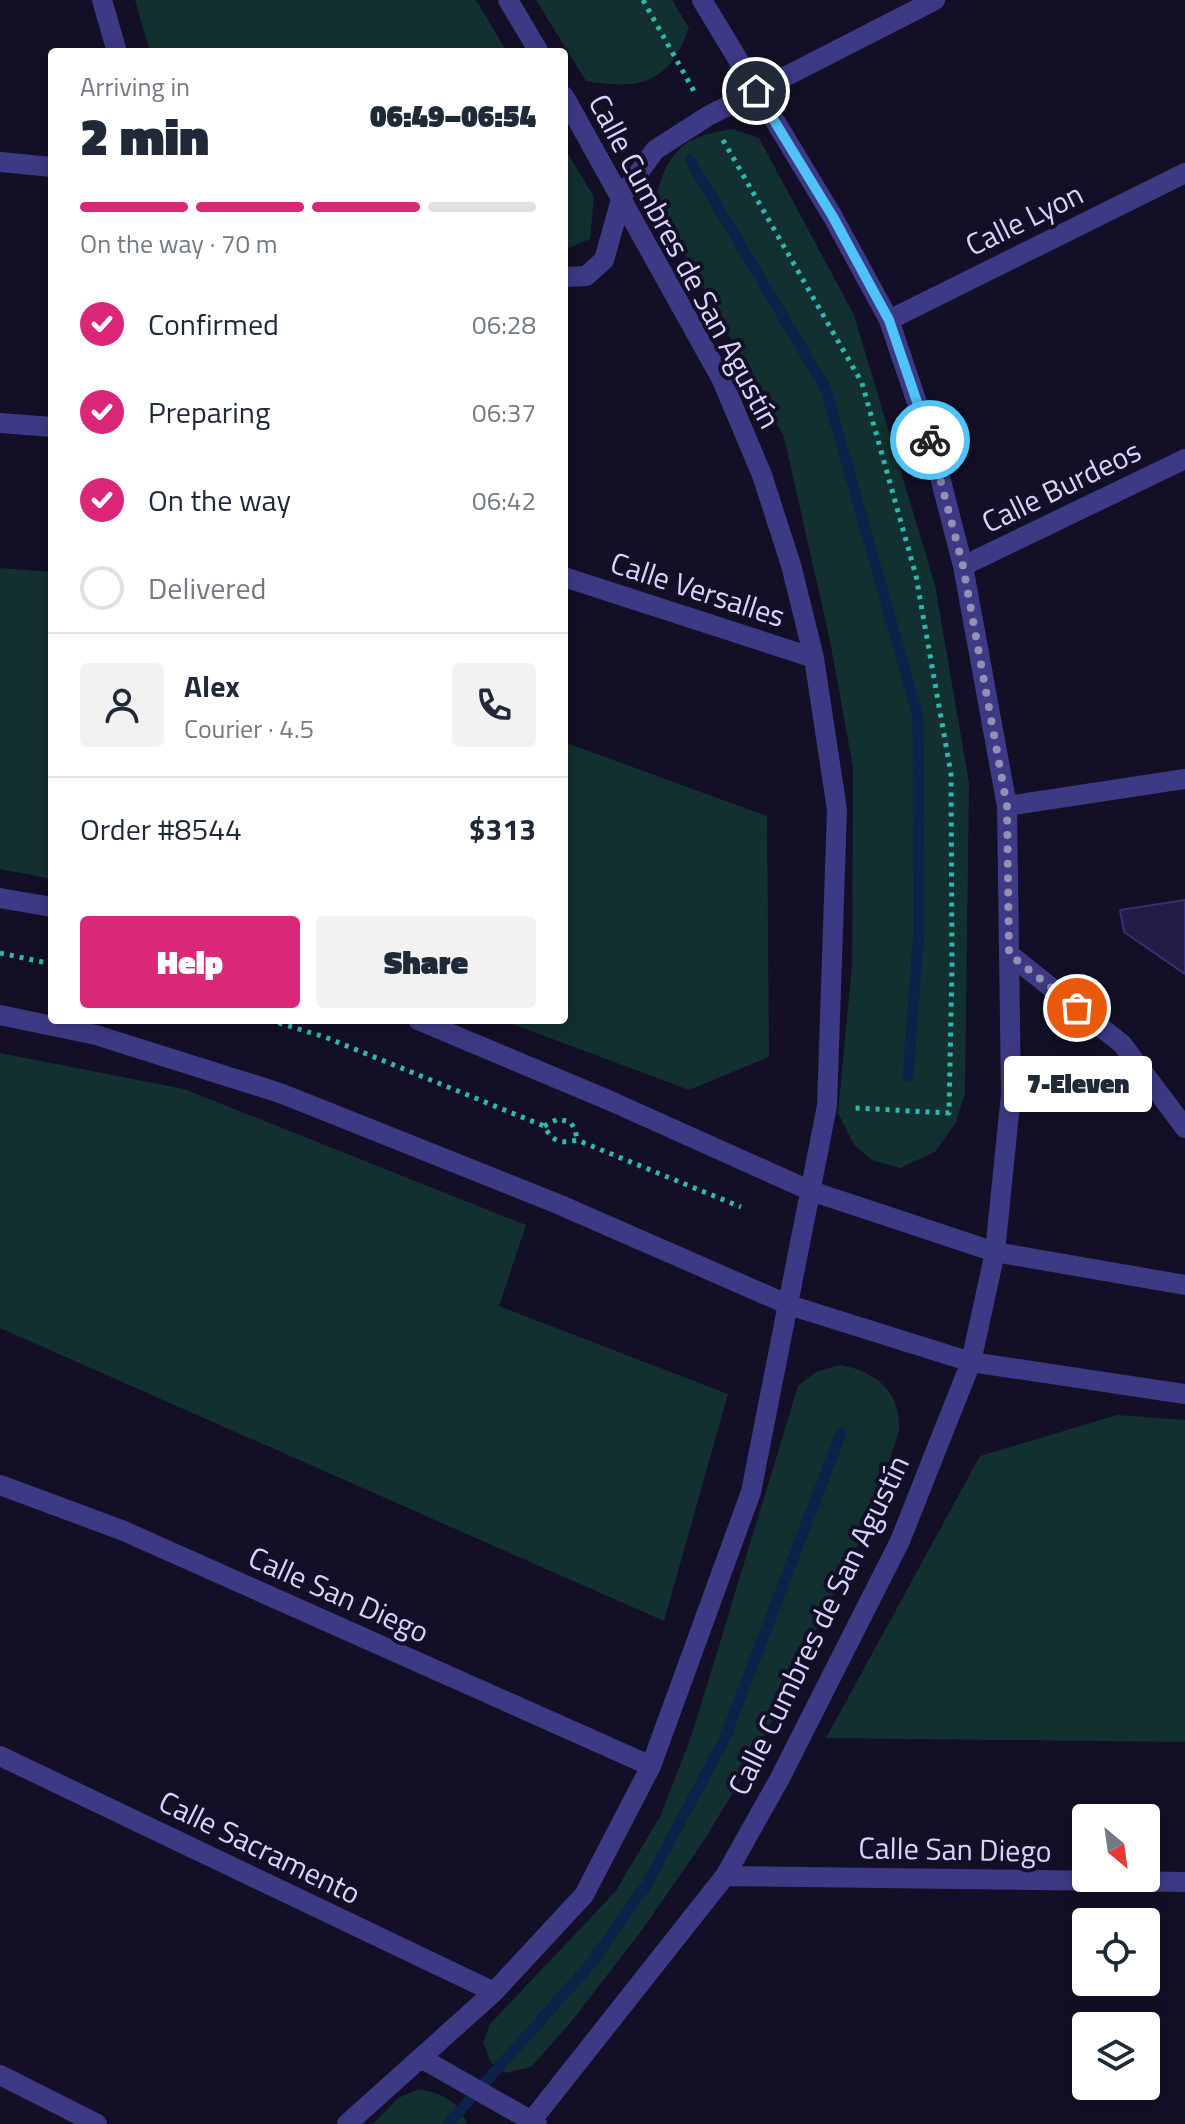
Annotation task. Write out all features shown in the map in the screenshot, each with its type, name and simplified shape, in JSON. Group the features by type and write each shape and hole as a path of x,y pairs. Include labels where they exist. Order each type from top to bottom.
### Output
{"street":[{"path":"102,0 116,48"},
{"path":"508,0 537,48"},
{"name":"Calle Cumbres de San Agustín","path":"532,2123 725,1876 779,1780 900,1541 971,1362 995,1252 1011,1094 1007,806 963,566 933,450 889,320 833,217 702,0"},
{"path":"568,277 586,276 604,260 622,196 655,150 708,116 935,0"},
{"name":"Calle Cumbres de San Agustín","path":"347,2124 494,1992 584,1895 651,1766 751,1492 827,1106 837,810 814,658 791,565 762,475 722,380 568,103"},
{"path":"0,162 48,167"},
{"name":"Calle Lyon","path":"889,320 1185,173"},
{"path":"0,423 48,427"},
{"name":"Calle Burdeos","path":"963,566 1185,459"},
{"name":"Calle Versalles","path":"568,578 814,658"},
{"path":"1007,806 1185,779"},
{"path":"0,898 48,906"},
{"path":"1009,954 1122,1044 1185,1128"},
{"path":"0,1015 96,1035 280,1093 558,1204 789,1305 971,1362 1185,1394"},
{"path":"428,1024 606,1099 811,1191 995,1252 1185,1285"},
{"name":"Calle San Diego","path":"0,1485 124,1531 651,1766"},
{"name":"Calle Sacramento","path":"0,1756 494,1992"},
{"name":"Calle San Diego","path":"725,1876 1185,1882"},
{"path":"421,2058 532,2123"},
{"path":"0,2075 97,2124"}],"path":[{"path":"643,0 666,46 764,209 862,383 916,576 951,774 949,1113 827,1106"},
{"path":"0,953 48,963"},
{"path":"282,1024 325,1037 544,1126 551,1138 563,1144 577,1140 741,1207"},
{"path":"544,1126 558,1119 570,1122 577,1140"}],"green space":[{"path":"135,0 476,0 505,48 149,48"},
{"path":"536,0 672,0 689,28 681,47 662,72 638,83 586,81"},
{"path":"733,129 759,138 854,315 935,585 969,783 965,1093 955,1124 935,1152 900,1168 872,1160 854,1145 838,1113 852,965 853,767 830,641 784,437 655,200 666,169 680,149 701,136"},
{"path":"568,154 594,197 590,239 568,248"},
{"path":"0,568 48,572 48,878 0,869"},
{"path":"568,743 767,816 769,1057 689,1090 512,1024 568,1024"},
{"path":"0,1053 184,1089 526,1225 499,1306 728,1394 664,1621 0,1328"},
{"path":"841,1365 866,1373 884,1386 896,1405 899,1417 899,1431 870,1520 751,1763 703,1842 642,1930 571,2022 531,2067 506,2073 491,2063 483,2043 490,2024 615,1892 661,1815 692,1734 798,1386 816,1372"},
{"path":"1117,1415 1185,1420 1185,1742 826,1738 980,1456"},
{"path":"419,2089 449,2099 467,2124 373,2124 398,2098"}],"building":[{"path":"1185,900 1185,974 1124,932 1120,910"}],"waterway":[{"path":"690,160 826,389 918,717 919,930 908,1077"},
{"path":"448,2124 589,1966 647,1884 724,1740 841,1433"}],"way so far":[{"path":"930,440 963,566 1007,806 1009,954 1077,1008"}],"place":[{"name":"7-Eleven","path":"1077,1008"}],"route":[{"path":"756,91 833,217 889,320 930,440"}]}
